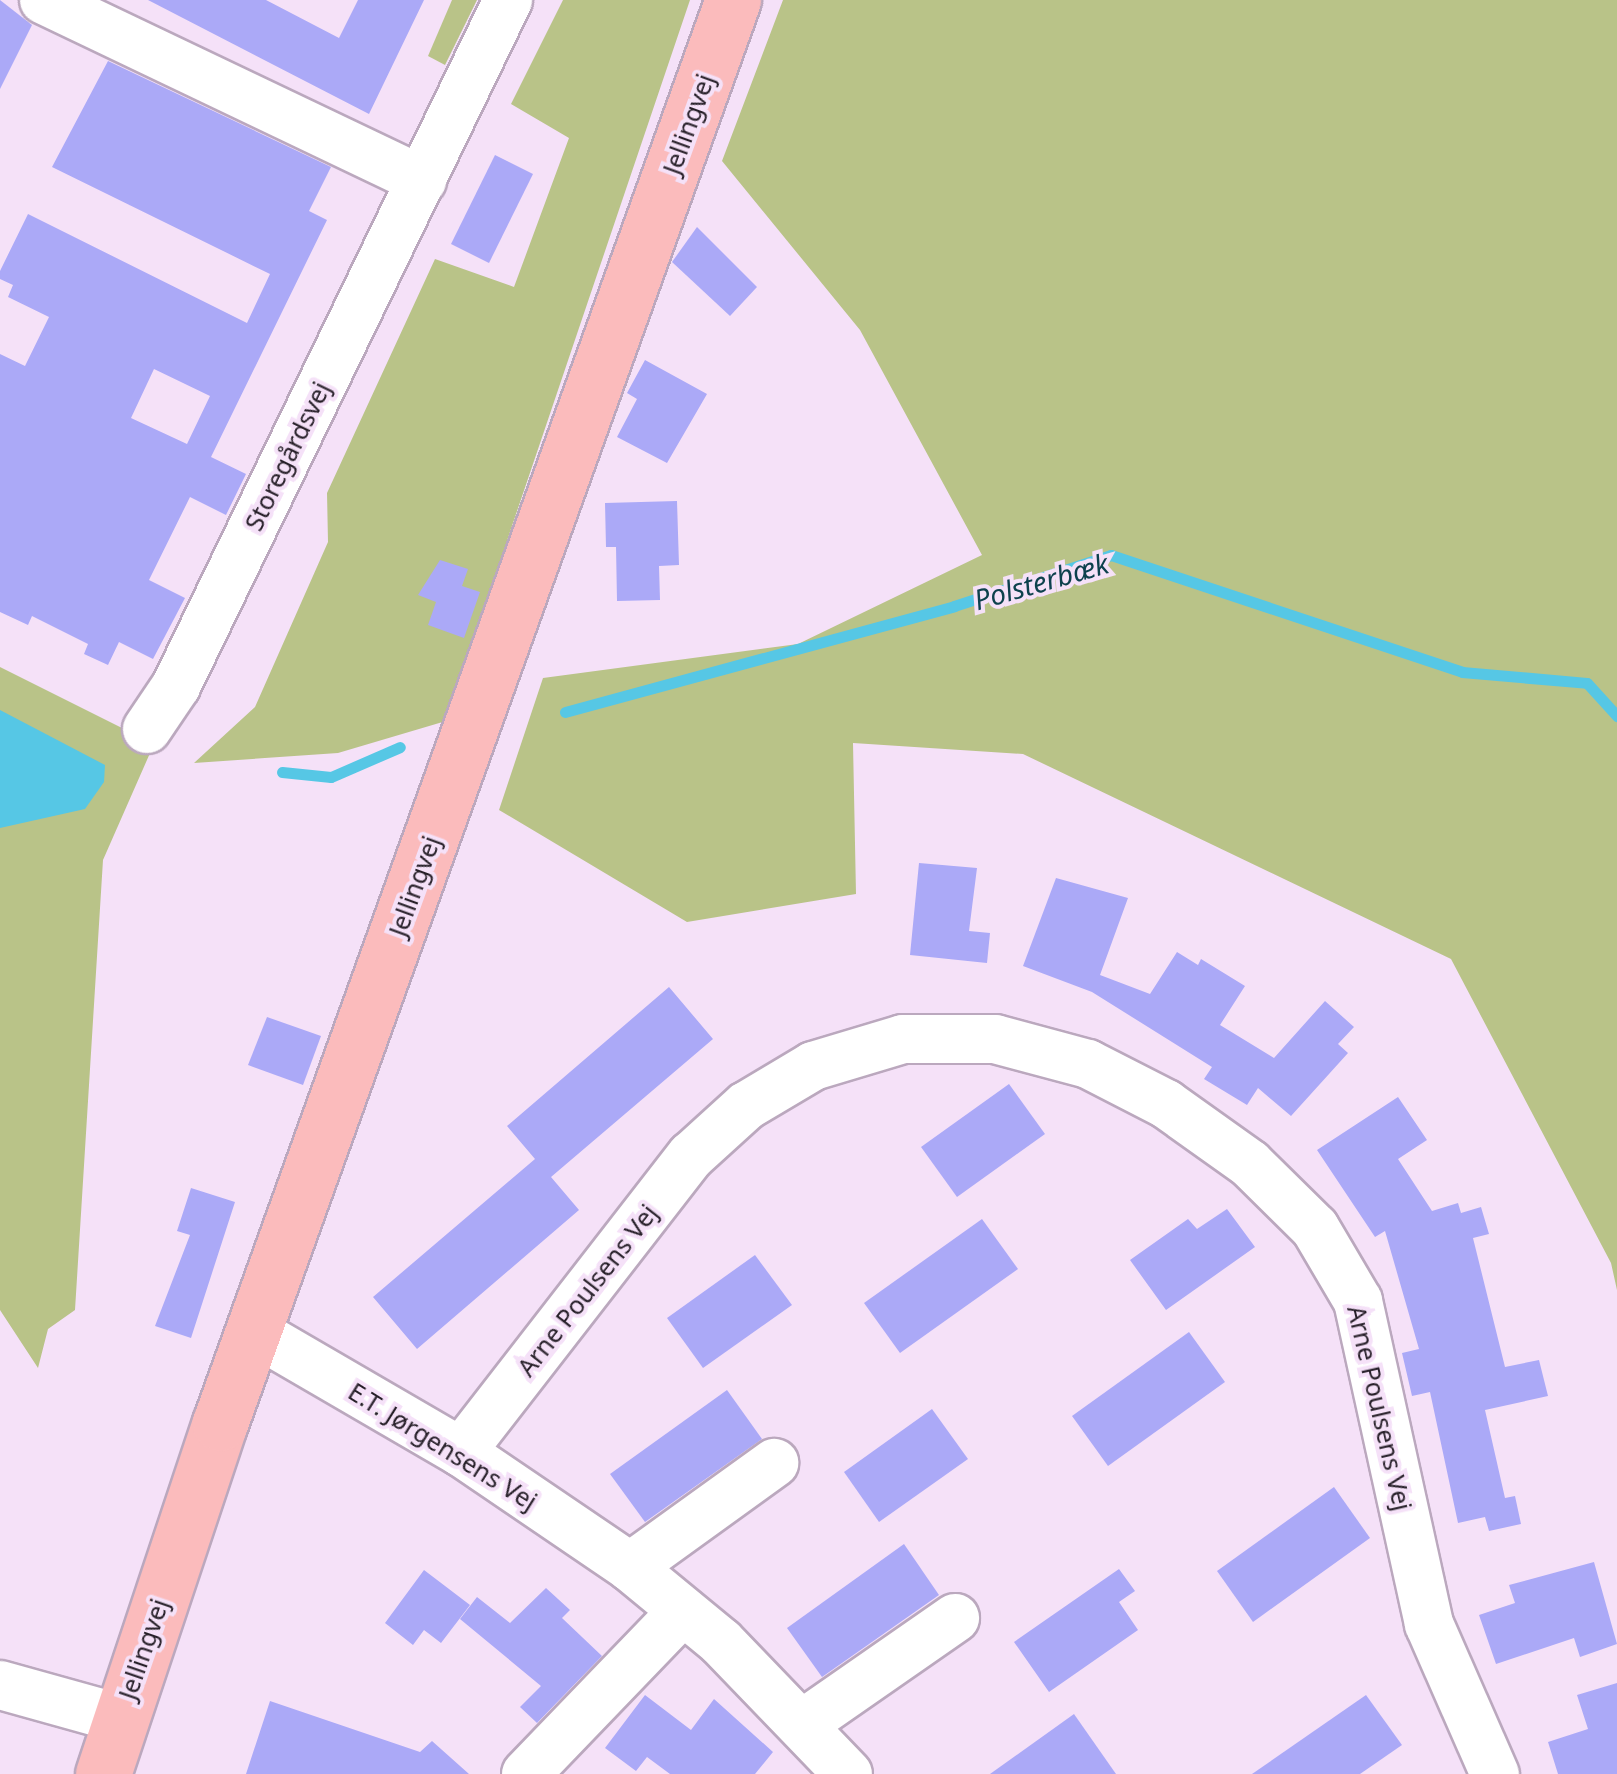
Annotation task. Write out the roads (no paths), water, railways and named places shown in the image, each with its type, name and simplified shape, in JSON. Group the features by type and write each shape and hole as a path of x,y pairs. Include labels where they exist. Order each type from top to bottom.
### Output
{"main road":[{"name":"Jellingvej","path":"102,1774 253,1331 733,0"}],"street":[{"path":"44,0 422,180"},
{"name":"Storegårdsvej","path":"147,729 176,686 508,0"},
{"name":"Arne Poulsens Vej","path":"460,1452 691,1156 746,1106 813,1066 903,1039 995,1039 1088,1064 1166,1104 1250,1164 1315,1228 1358,1301 1429,1624 1495,1774"},
{"name":"E.T. Jørgensens Vej","path":"253,1331 460,1452 630,1567 804,1723 848,1774"},
{"path":"630,1567 774,1463"},
{"path":"526,1774 683,1611"},
{"path":"804,1723 955,1618"},
{"path":"0,1685 119,1718"}],"water":[{"path":"0,710 105,765 104,782 85,809 0,828"}],"waterway":[{"name":"Polsterbæk","path":"565,712 954,606 1111,555 1462,672 1587,683 1617,716"},
{"name":"Polsterbæk","path":"282,772 331,777 400,747"}]}
